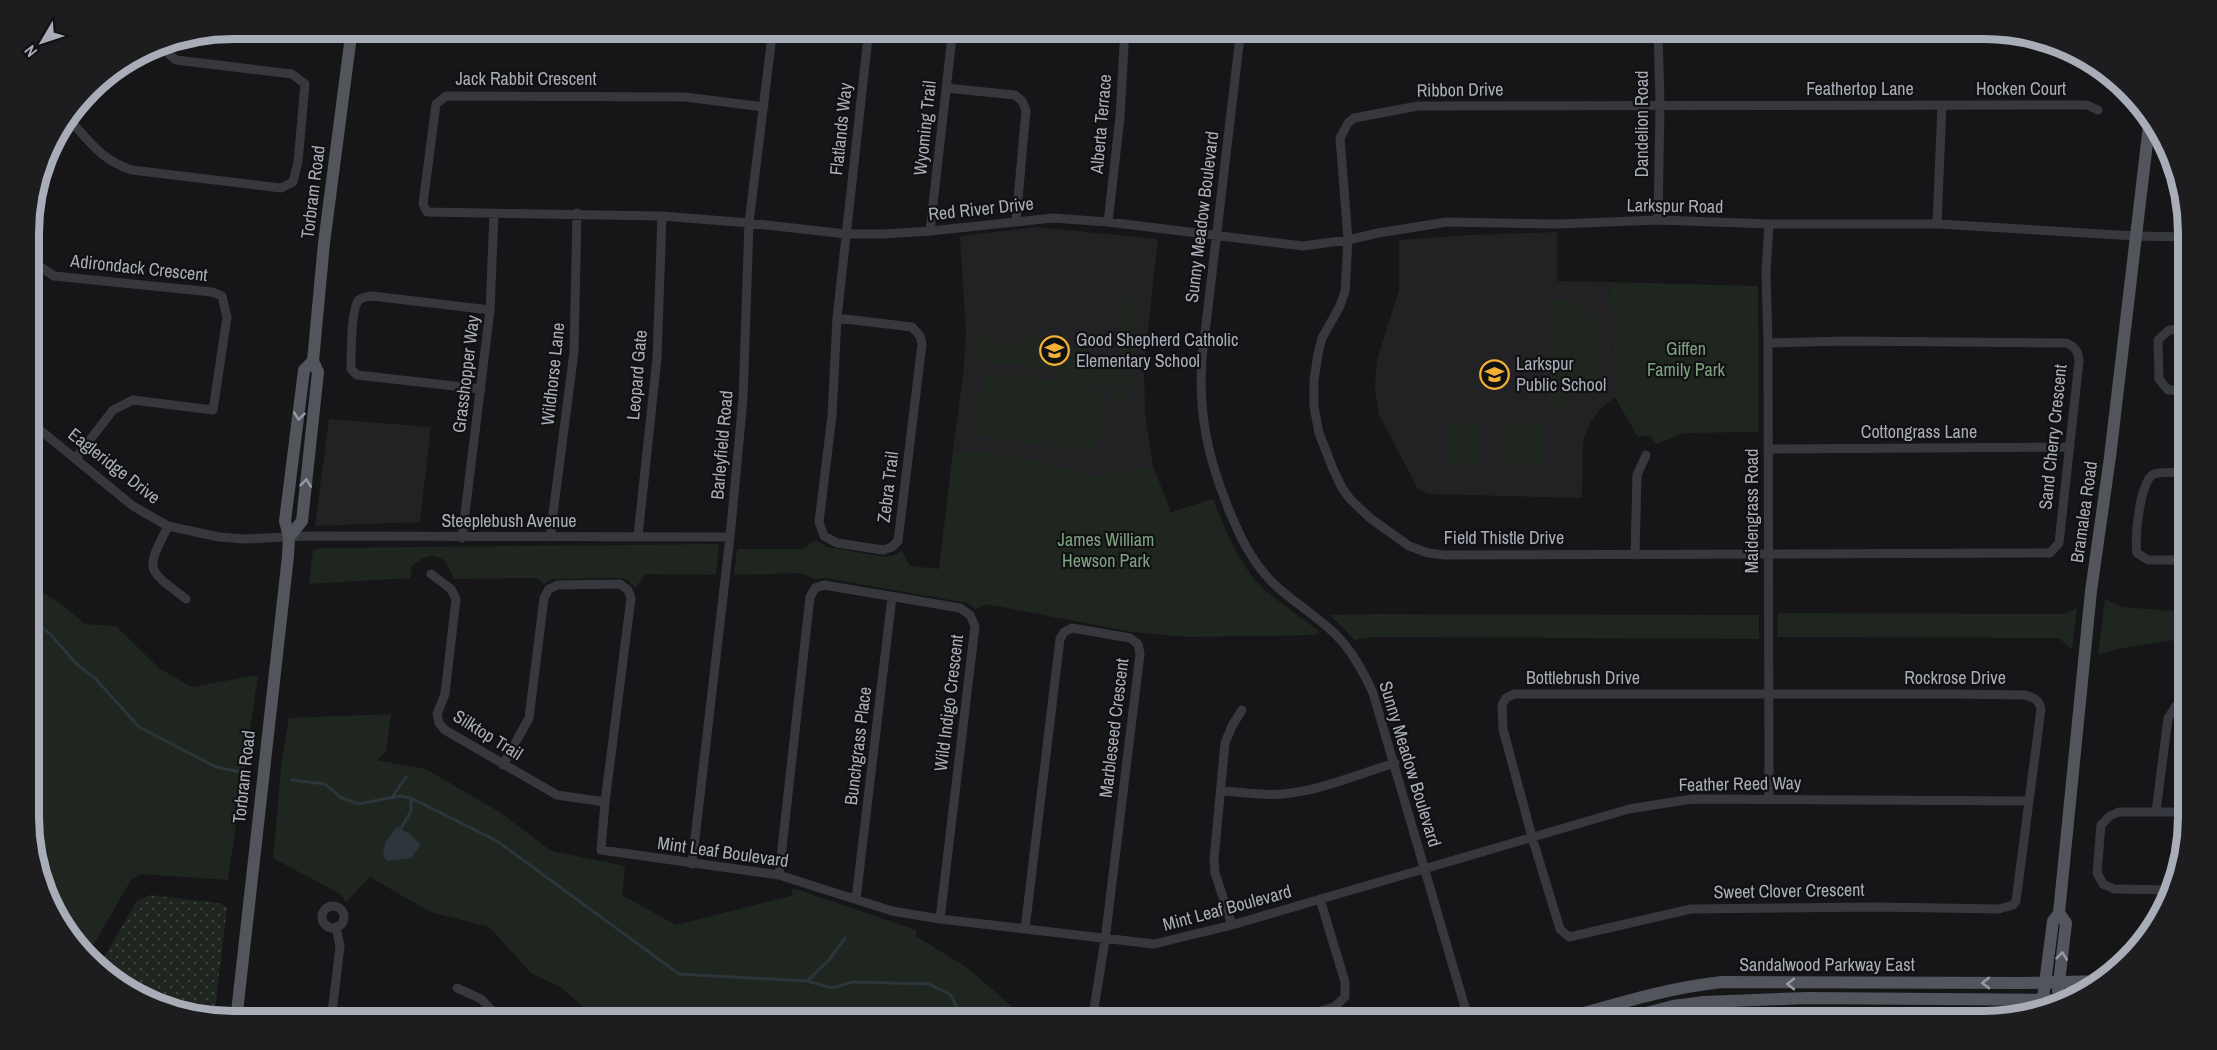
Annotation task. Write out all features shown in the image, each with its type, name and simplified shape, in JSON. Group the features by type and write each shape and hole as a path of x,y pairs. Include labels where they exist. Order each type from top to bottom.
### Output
{"main road":[{"name":"Torbram Road","path":"237,1011 289,537 302,521 318,372 313,361 324,243 351,39"},
{"name":"Bramalea Road","path":"2042,1002 2053,921 2059,913 2091,591 2110,457 2148,131"},
{"name":"Bramalea Road","path":"2058,996 2066,923 2059,913"},
{"name":"Sandalwood Parkway East","path":"1592,1011 1664,991 1722,982 2086,981"},
{"name":"Sandalwood Parkway East","path":"1654,1011 1704,1002 1807,998 2038,1003"}],"street":[{"name":"Barleyfield Road","path":"692,864 730,537 743,399 749,223 771,39"},
{"name":"Flatlands Way","path":"846,234 867,39"},
{"name":"Wyoming Trail","path":"930,231 951,39"},
{"name":"Alberta Terrace","path":"1108,222 1120,117 1124,39"},
{"name":"Sunny Meadow Boulevard","path":"1240,39 1200,378 1205,436 1214,471 1239,536 1257,566 1280,590 1337,636 1362,670 1378,704 1466,1011"},
{"name":"Dandelion Road","path":"1658,39 1660,105 1658,220"},
{"path":"73,124 103,156 115,165 132,170 281,188 293,182 298,162 305,84 292,74 176,60 166,51"},
{"path":"946,88 1015,95 1022,101 1026,110 1016,221"},
{"name":"Jack Rabbit Crescent","path":"749,223 662,216 577,213 427,213 423,204 436,104 446,96 686,97 764,107"},
{"name":"Feathertop Lane","path":"1660,105 1942,105"},
{"name":"Ribbon Drive","path":"1348,240 1340,138 1348,123 1354,118 1418,106 1660,105"},
{"path":"1937,224 1942,105"},
{"name":"Hocken Court","path":"1942,105 2087,105 2098,110"},
{"name":"Wildhorse Lane","path":"550,537 574,352 577,213"},
{"name":"Grasshopper Way","path":"462,538 490,310 494,214"},
{"name":"Leopard Gate","path":"639,536 657,358 662,216"},
{"name":"Red River Drive","path":"749,223 846,234 884,234 1053,218 1108,222 1216,237"},
{"name":"Larkspur Road","path":"1216,237 1303,246 1447,222 1557,224 1658,220 1769,224 1937,224 2178,237"},
{"name":"Maidengrass Road","path":"1769,224 1766,272 1769,799"},
{"name":"Zebra Trail","path":"837,318 912,327 920,336 922,344 898,541 892,547 883,550 837,543 824,536 819,522 832,416 837,318 846,234"},
{"name":"Field Thistle Drive","path":"1348,240 1345,292 1322,338 1314,380 1314,407 1319,432 1342,488 1350,500 1370,518 1409,546 1428,553 1445,555 1768,555"},
{"name":"Adirondack Crescent","path":"39,266 54,276 212,292 222,296 227,317 213,410 133,400 113,410 76,458"},
{"path":"481,389 357,375 351,369 353,322 357,302 361,298 372,296 490,310"},
{"path":"2178,330 2169,330 2158,340 2159,380 2168,390 2178,390"},
{"name":"Sand Cherry Crescent","path":"1768,343 1847,340 2066,343 2074,346 2079,360 2059,543 2049,553 1768,555"},
{"name":"Eagleridge Drive","path":"39,429 133,506 168,526 219,537 245,539 289,537"},
{"name":"Cottongrass Lane","path":"1768,448 2070,447"},
{"path":"1635,555 1637,475 1646,455"},
{"path":"2178,473 2155,473 2148,478 2144,488 2135,544 2137,554 2148,560 2178,560"},
{"path":"168,526 153,557 153,568 158,577 186,599"},
{"name":"Steeplebush Avenue","path":"289,537 730,537"},
{"name":"Silktop Trail","path":"431,574 451,588 456,598 445,694 437,714 439,723 445,730 557,795 605,802"},
{"name":"Mint Leaf Boulevard","path":"503,765 529,718 543,597 549,589 558,585 620,584 628,590 631,598 601,850 779,875 892,911 1141,944 1163,943 1232,925 1425,868"},
{"name":"Wild Indigo Crescent","path":"779,875 810,597 815,588 824,585 960,608 970,615 975,626 940,919"},
{"name":"Bunchgrass Place","path":"856,899 892,597"},
{"name":"Marbleseed Crescent","path":"1025,929 1060,639 1064,632 1072,628 1130,638 1138,644 1140,654 1105,940"},
{"name":"Bottlebrush Drive","path":"1532,837 1503,729 1502,705 1506,698 1514,694 1768,695"},
{"name":"Rockrose Drive","path":"1768,695 1973,694 2033,697 2039,702 2041,708 2028,801"},
{"path":"2156,812 2168,718 2178,705"},
{"path":"1232,925 1215,873 1214,859 1225,743 1242,710"},
{"path":"1222,791 1281,795 1294,793 1395,763"},
{"name":"Feather Reed Way","path":"1425,868 1629,808 1692,800 2028,801"},
{"name":"Sweet Clover Crescent","path":"1532,837 1560,929 1569,937 1690,909 2007,908 2016,901 2028,801"},
{"path":"2163,890 2114,889 2103,884 2097,873 2102,825 2110,816 2119,812 2178,812"},
{"path":"1320,899 1345,982 1345,996 1334,1007 1320,1011"},
{"path":"332,1011 340,946 336,927"},
{"path":"1094,1011 1105,940"},
{"path":"457,988 481,999 492,1011"}],"shaded area":[{"name":"Good Shepherd Catholic Elementary School","path":"1036,227 1158,239 1144,365 1145,413 1153,466 1096,476 1007,454 953,450 966,335 960,236"},
{"name":"Larkspur Public School","path":"1557,232 1557,281 1609,282 1615,398 1602,407 1589,424 1583,442 1582,498 1428,494 1418,489 1379,415 1375,388 1377,360 1399,290 1399,240"},
{"path":"329,419 431,427 420,522 315,526"},
{"path":"397,826 421,845 411,858 387,861 383,855 385,843"}],"green space":[{"name":"Giffen Family Park","path":"1609,282 1758,286 1759,432 1683,433 1657,444 1649,436 1638,437 1615,398"},
{"path":"1124,298 1136,299 1127,368 1131,374 1130,402 1110,400 1110,385 1055,380 1055,372 1046,368 974,361 971,331 974,330 996,346 1002,346 1023,341 1032,331 1039,332 1037,340 1085,349 1085,359 1117,364"},
{"path":"1547,300 1580,303 1596,318 1599,329 1602,355 1600,390 1570,388 1566,391 1564,409 1548,408"},
{"path":"983,372 1105,388 1097,452 975,436"},
{"path":"1447,423 1482,423 1482,464 1447,464"},
{"path":"1506,423 1541,424 1541,467 1505,466"},
{"name":"James William Hewson Park","path":"953,450 1007,454 1096,476 1153,466 1171,512 1213,499 1234,546 1254,579 1276,600 1319,631 1316,635 1186,637 1132,632 986,604 976,609 967,603 826,578 816,579 799,573 734,575 737,549 803,549 816,540 827,547 886,557 902,550 910,566 939,569"},
{"path":"719,545 716,575 646,574 635,588 627,579 618,578 552,579 544,584 536,578 453,579 447,564 442,559 432,556 412,566 410,578 309,584 313,550 325,548"},
{"path":"39,590 64,606 85,624 116,626 160,669 192,687 258,675 228,880 140,874 131,880 91,949 65,914 54,891 41,842 39,817"},
{"path":"2105,599 2121,607 2178,611 2178,640 2117,649 2098,655"},
{"path":"2077,608 2072,650 2059,638 1777,637 1778,613 2062,614"},
{"path":"1330,615 1759,615 1759,639 1371,637 1355,640"},
{"path":"391,714 386,752 377,760 426,769 501,813 551,851 625,866 622,895 676,925 791,896 793,888 916,930 916,936 969,969 1017,1011 589,1011 560,987 531,973 489,927 430,912 370,877 346,902 340,894 273,858 282,757 289,718"},
{"path":"150,895 218,903 227,907 215,1010 171,1001 159,996 136,985 102,960 137,901"}],"waterway":[{"path":"39,625 77,664 94,677 139,727 216,767 241,772"},
{"path":"392,797 406,777"},
{"path":"292,780 325,784 340,797 358,804 400,796 411,798 497,841 679,974 807,981 832,988 853,982 929,984 951,995 958,1011"},
{"path":"400,830 411,811 411,798"},
{"path":"807,981 829,960 845,938"}],"place":[{"name":"Good Shepherd Catholic Elementary School","path":"1055,350"},
{"name":"Larkspur Public School","path":"1495,374"}]}
